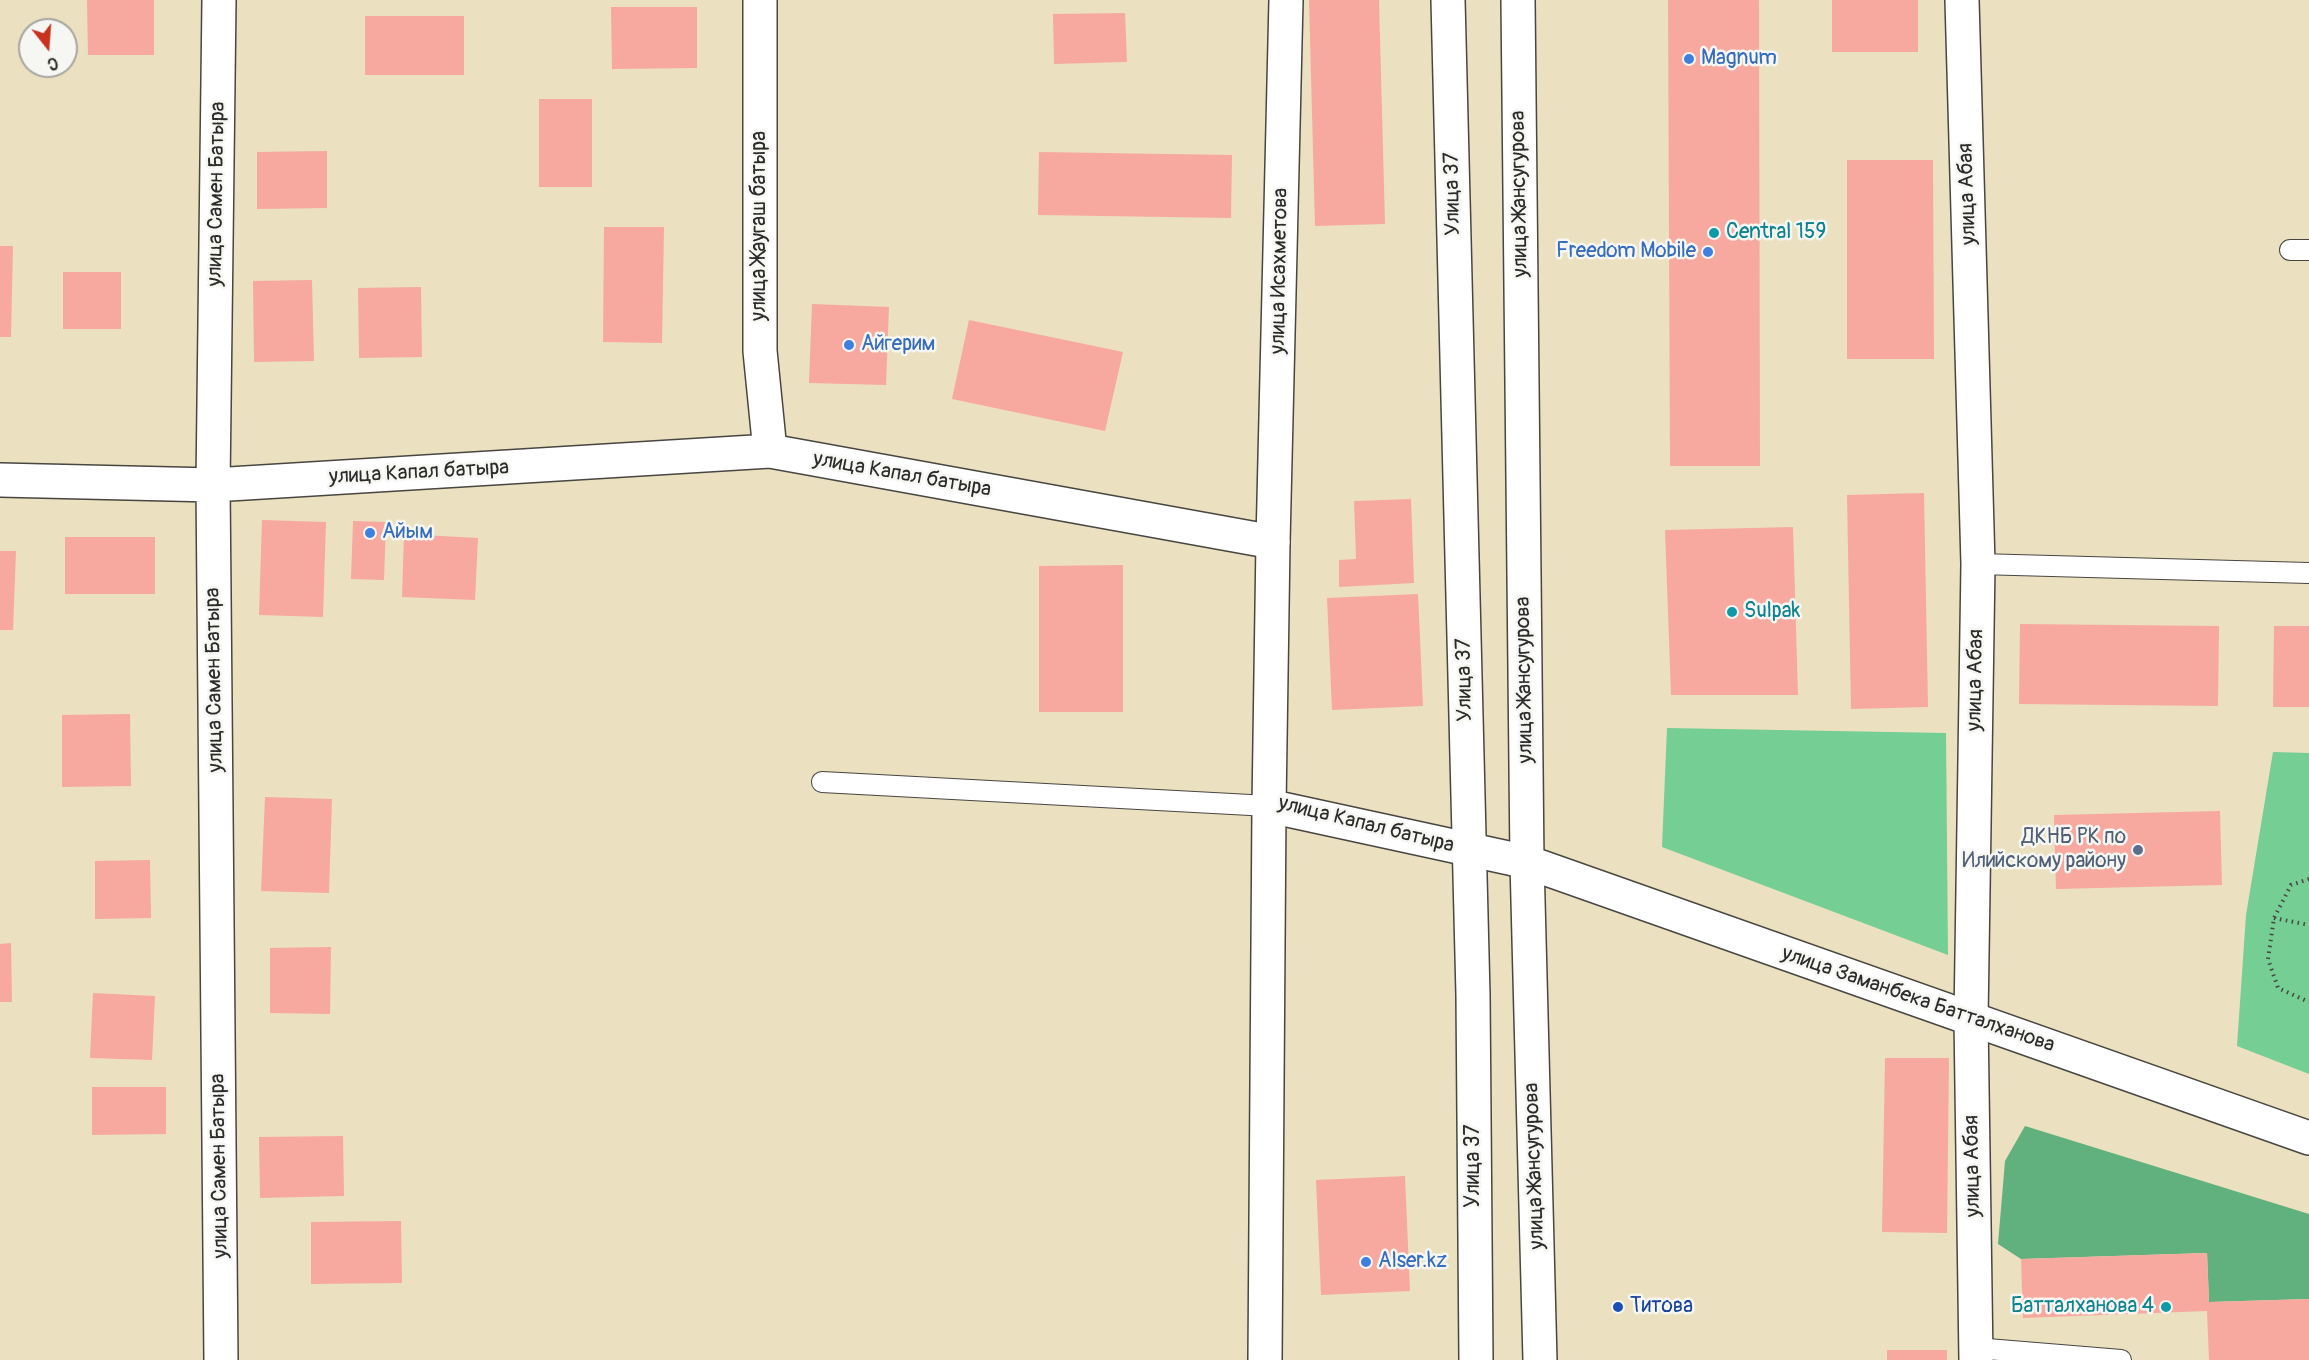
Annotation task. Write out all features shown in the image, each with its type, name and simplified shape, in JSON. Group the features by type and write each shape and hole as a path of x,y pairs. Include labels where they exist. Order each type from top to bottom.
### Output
{"street":[{"name":"улица Самен Батыра","path":"219,0 213,484 222,1360"},
{"name":"улица Жаугаш батыра","path":"760,0 760,351 770,451"},
{"name":"улица Исахметова","path":"1273,542 1286,0"},
{"name":"Улица 37","path":"1448,0 1473,984 1476,1360"},
{"name":"улица Жансугурова","path":"1518,0 1527,862 1540,1360"},
{"name":"улица Абая","path":"1962,0 1978,564 1971,1018 1976,1354"},
{"name":"улица Капал батыра","path":"0,480 213,484 770,451 1273,542 1269,806 1527,862"},
{"path":"1265,1360 1269,806"},
{"name":"улица Заманбека Батталханова","path":"1527,862 2309,1138"}],"lane":[{"path":"1978,564 2309,573"},
{"path":"822,782 1269,806"},
{"path":"1976,1354 2121,1360"}],"path":[{"path":"2309,879 2291,885 2274,918 2268,959 2278,988 2309,1002"},
{"path":"2274,918 2309,926"}],"green space":[{"path":"1667,728 1946,733 1948,955 1662,847"},
{"path":"2273,752 2309,753 2309,1074 2237,1046 2246,915"},
{"path":"2025,1126 2309,1214 2309,1299 2209,1302 2207,1253 2021,1259 1998,1244 2005,1161"}],"building":[{"path":"87,0 154,0 154,55 88,55"},
{"path":"1309,0 1379,0 1385,224 1315,226"},
{"name":"Central 159","path":"1668,0 1759,0 1760,466 1670,466"},
{"path":"1832,0 1918,0 1918,52 1832,52"},
{"path":"611,7 697,7 697,68 612,69"},
{"path":"1125,13 1127,62 1054,64 1053,14"},
{"path":"365,16 464,16 464,75 365,75"},
{"path":"539,99 592,99 592,187 539,187"},
{"path":"327,151 327,208 257,209 257,152"},
{"path":"1039,152 1232,155 1231,218 1038,215"},
{"path":"1847,160 1933,160 1934,359 1847,359"},
{"path":"604,227 664,227 662,343 603,342"},
{"path":"0,246 13,246 11,337 0,337"},
{"path":"63,272 121,272 121,329 63,329"},
{"path":"312,280 314,361 254,362 253,281"},
{"path":"421,287 422,357 359,358 358,288"},
{"name":"Айгерим","path":"812,304 889,307 886,385 809,383"},
{"path":"969,320 1123,352 1105,431 952,399"},
{"path":"1924,493 1928,707 1851,709 1847,495"},
{"path":"1411,499 1414,583 1339,587 1339,560 1356,559 1354,501"},
{"path":"262,520 326,522 323,617 259,615"},
{"path":"353,521 386,522 384,580 351,579"},
{"name":"Sulpak","path":"1793,527 1798,695 1671,695 1665,530"},
{"path":"404,534 478,538 475,600 402,597"},
{"path":"65,537 155,537 155,594 65,594"},
{"path":"0,551 16,551 13,630 0,630"},
{"path":"1123,565 1123,712 1039,712 1039,566"},
{"path":"1418,594 1423,706 1332,710 1327,598"},
{"path":"2020,624 2219,626 2218,706 2019,704"},
{"path":"2274,626 2309,626 2309,707 2273,707"},
{"path":"130,714 131,786 62,787 62,715"},
{"path":"265,797 332,799 329,893 261,891"},
{"name":"ДКНБ РК по Илийскому району","path":"2220,811 2222,885 2056,889 2054,815"},
{"path":"150,860 151,918 95,919 95,861"},
{"path":"11,943 12,1002 0,1002 0,944"},
{"path":"331,947 330,1014 270,1013 270,948"},
{"path":"93,993 155,996 152,1060 90,1058"},
{"path":"1885,1058 1949,1058 1947,1233 1882,1232"},
{"path":"92,1087 166,1087 166,1134 92,1135"},
{"path":"343,1136 344,1196 260,1198 259,1137"},
{"path":"1405,1176 1410,1291 1321,1295 1316,1180"},
{"path":"401,1221 402,1283 311,1284 311,1222"},
{"name":"Батталханова 4","path":"2207,1253 2209,1302 2309,1299 2309,1360 2209,1360 2207,1311 2023,1318 2021,1259"},
{"path":"1887,1350 1947,1350 1947,1360 1887,1360"}],"place":[{"name":"Magnum","path":"1689,59"},
{"name":"Central 159","path":"1714,233"},
{"name":"Freedom Mobile","path":"1708,252"},
{"name":"Айгерим","path":"849,345"},
{"name":"Айым","path":"370,533"},
{"name":"Sulpak","path":"1732,612"},
{"name":"ДКНБ РК по Илийскому району","path":"2138,850"},
{"name":"Alser.kz","path":"1366,1262"},
{"name":"Титова","path":"1618,1307"},
{"name":"Батталханова 4","path":"2166,1307"}]}
